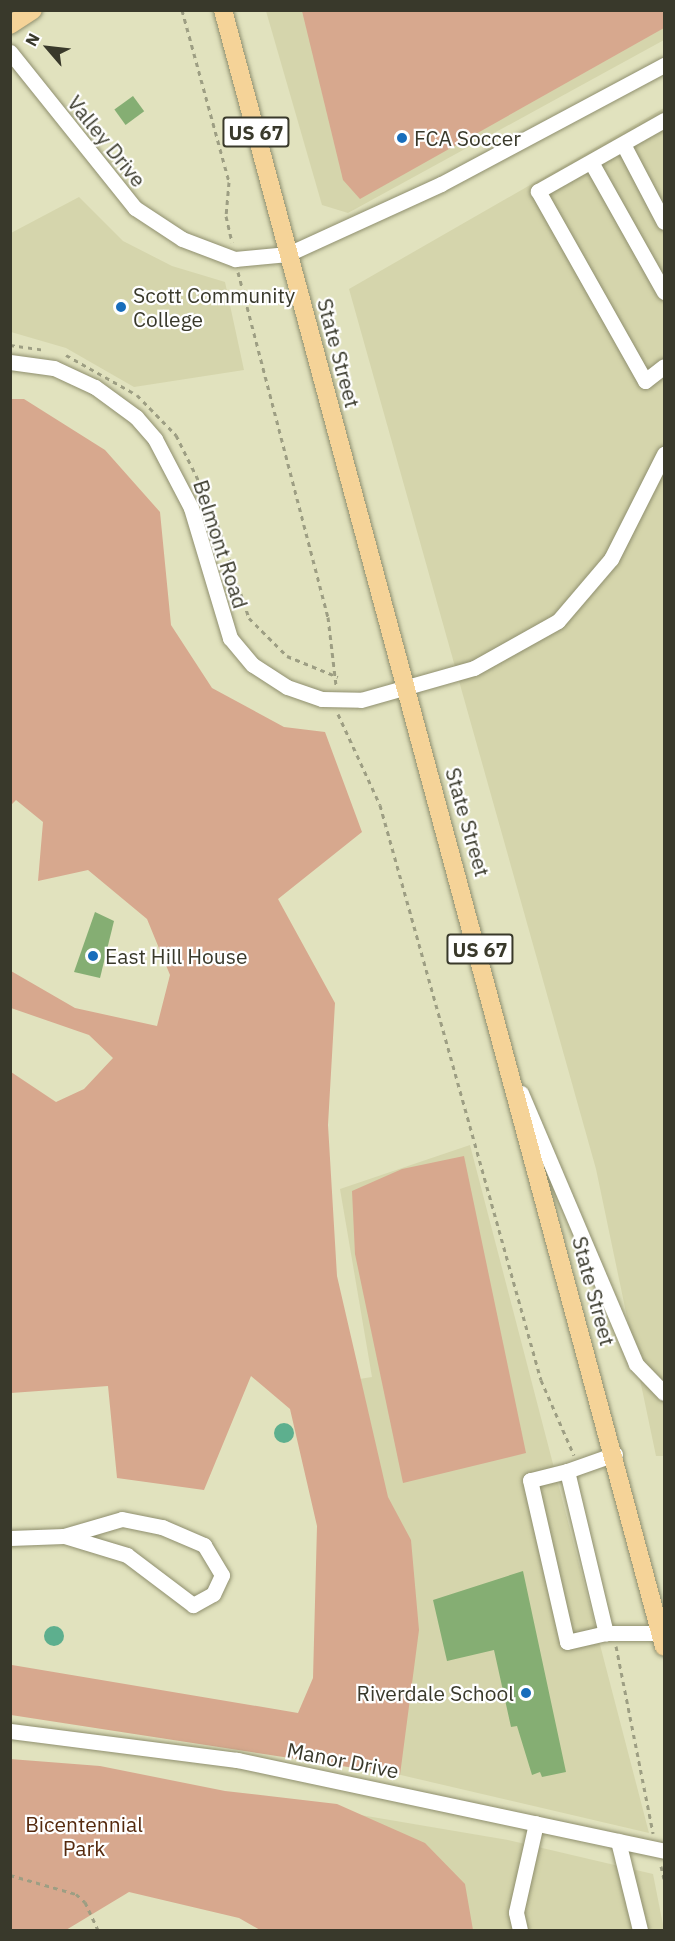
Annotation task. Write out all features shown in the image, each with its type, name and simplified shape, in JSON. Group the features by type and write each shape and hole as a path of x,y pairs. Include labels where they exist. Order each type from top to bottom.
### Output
{"main road":[{"path":"10,25 33,10"},
{"name":"State Street","path":"223,10 513,1074 663,1640"}],"street":[{"name":"Valley Drive","path":"10,52 135,208 182,239 235,259 288,254 441,184 664,65"},
{"path":"662,127 623,144 538,191 645,381 664,366"},
{"path":"623,144 664,222"},
{"path":"591,162 664,292"},
{"name":"Belmont Road","path":"10,362 54,368 95,387 136,417 155,439 191,508 230,638 253,665 287,687 333,699 361,700 405,684 474,668 558,621 611,559 664,454"},
{"path":"513,1074 636,1364 664,1393"},
{"path":"615,1454 530,1480 567,1642 610,1633 663,1640"},
{"path":"574,1468 610,1633"},
{"path":"10,1538 64,1536 122,1519 145,1522 204,1545 222,1575 213,1594 193,1605 127,1555 64,1536"},
{"name":"Manor Drive","path":"10,1731 237,1760 660,1850"},
{"path":"520,1930 516,1912 536,1823"},
{"path":"618,1841 640,1930"}],"path":[{"path":"182,10 229,182 226,216 235,259 328,617 338,677 333,699 348,744 380,805 541,1380 574,1468"},
{"path":"610,1633 660,1850 664,1879"},
{"path":"10,1875 76,1894 85,1902 98,1930"}],"shaded area":[{"name":"FCA Soccer","path":"266,11 664,11 664,40 348,213 322,205"},
{"path":"664,108 664,1456 656,1456 596,1169 349,289"},
{"name":"Scott Community College","path":"79,197 123,241 172,266 225,282 244,370 134,387 66,348 11,332 11,233"},
{"path":"470,1145 649,1833 311,1754 353,1380 372,1377 340,1189"},
{"path":"284,1423 291,1426 294,1433 291,1440 284,1443 277,1440 274,1433 277,1426"},
{"path":"54,1626 61,1629 64,1636 61,1643 54,1646 47,1643 44,1636 47,1629"},
{"path":"266,1799 508,1840 653,1874 664,1930 292,1930"}],"green space":[{"name":"FCA Soccer","path":"302,11 664,11 664,28 360,199 343,180"},
{"path":"10,399 24,399 105,450 160,512 171,625 212,688 284,727 325,732 362,832 278,899 335,1003 328,1125 337,1276 388,1497 411,1540 419,1630 400,1775 11,1715 12,1665 298,1713 313,1678 317,1526 290,1409 251,1376 204,1490 117,1478 108,1386 11,1393 11,1072 56,1102 84,1089 113,1058 89,1035 11,1008 11,971 75,1008 157,1026 170,975 147,919 88,870 38,881 43,822 16,800 11,805"},
{"path":"464,1156 526,1453 403,1483 355,1254 352,1191 402,1169"},
{"name":"Bicentennial Park","path":"10,1759 100,1766 225,1791 337,1804 425,1843 465,1884 473,1930 260,1930 239,1918 129,1892 66,1930 11,1930"}],"building":[{"path":"133,96 144,111 126,125 114,110"},
{"name":"East Hill House","path":"95,912 114,921 100,978 74,972"},
{"name":"Riverdale School","path":"523,1571 566,1772 542,1777 540,1772 532,1775 517,1726 511,1727 494,1650 447,1661 433,1600"}],"place":[{"name":"FCA Soccer","path":"402,138"},
{"name":"Scott Community College","path":"121,307"},
{"name":"East Hill House","path":"93,956"},
{"name":"Riverdale School","path":"526,1693"}]}
